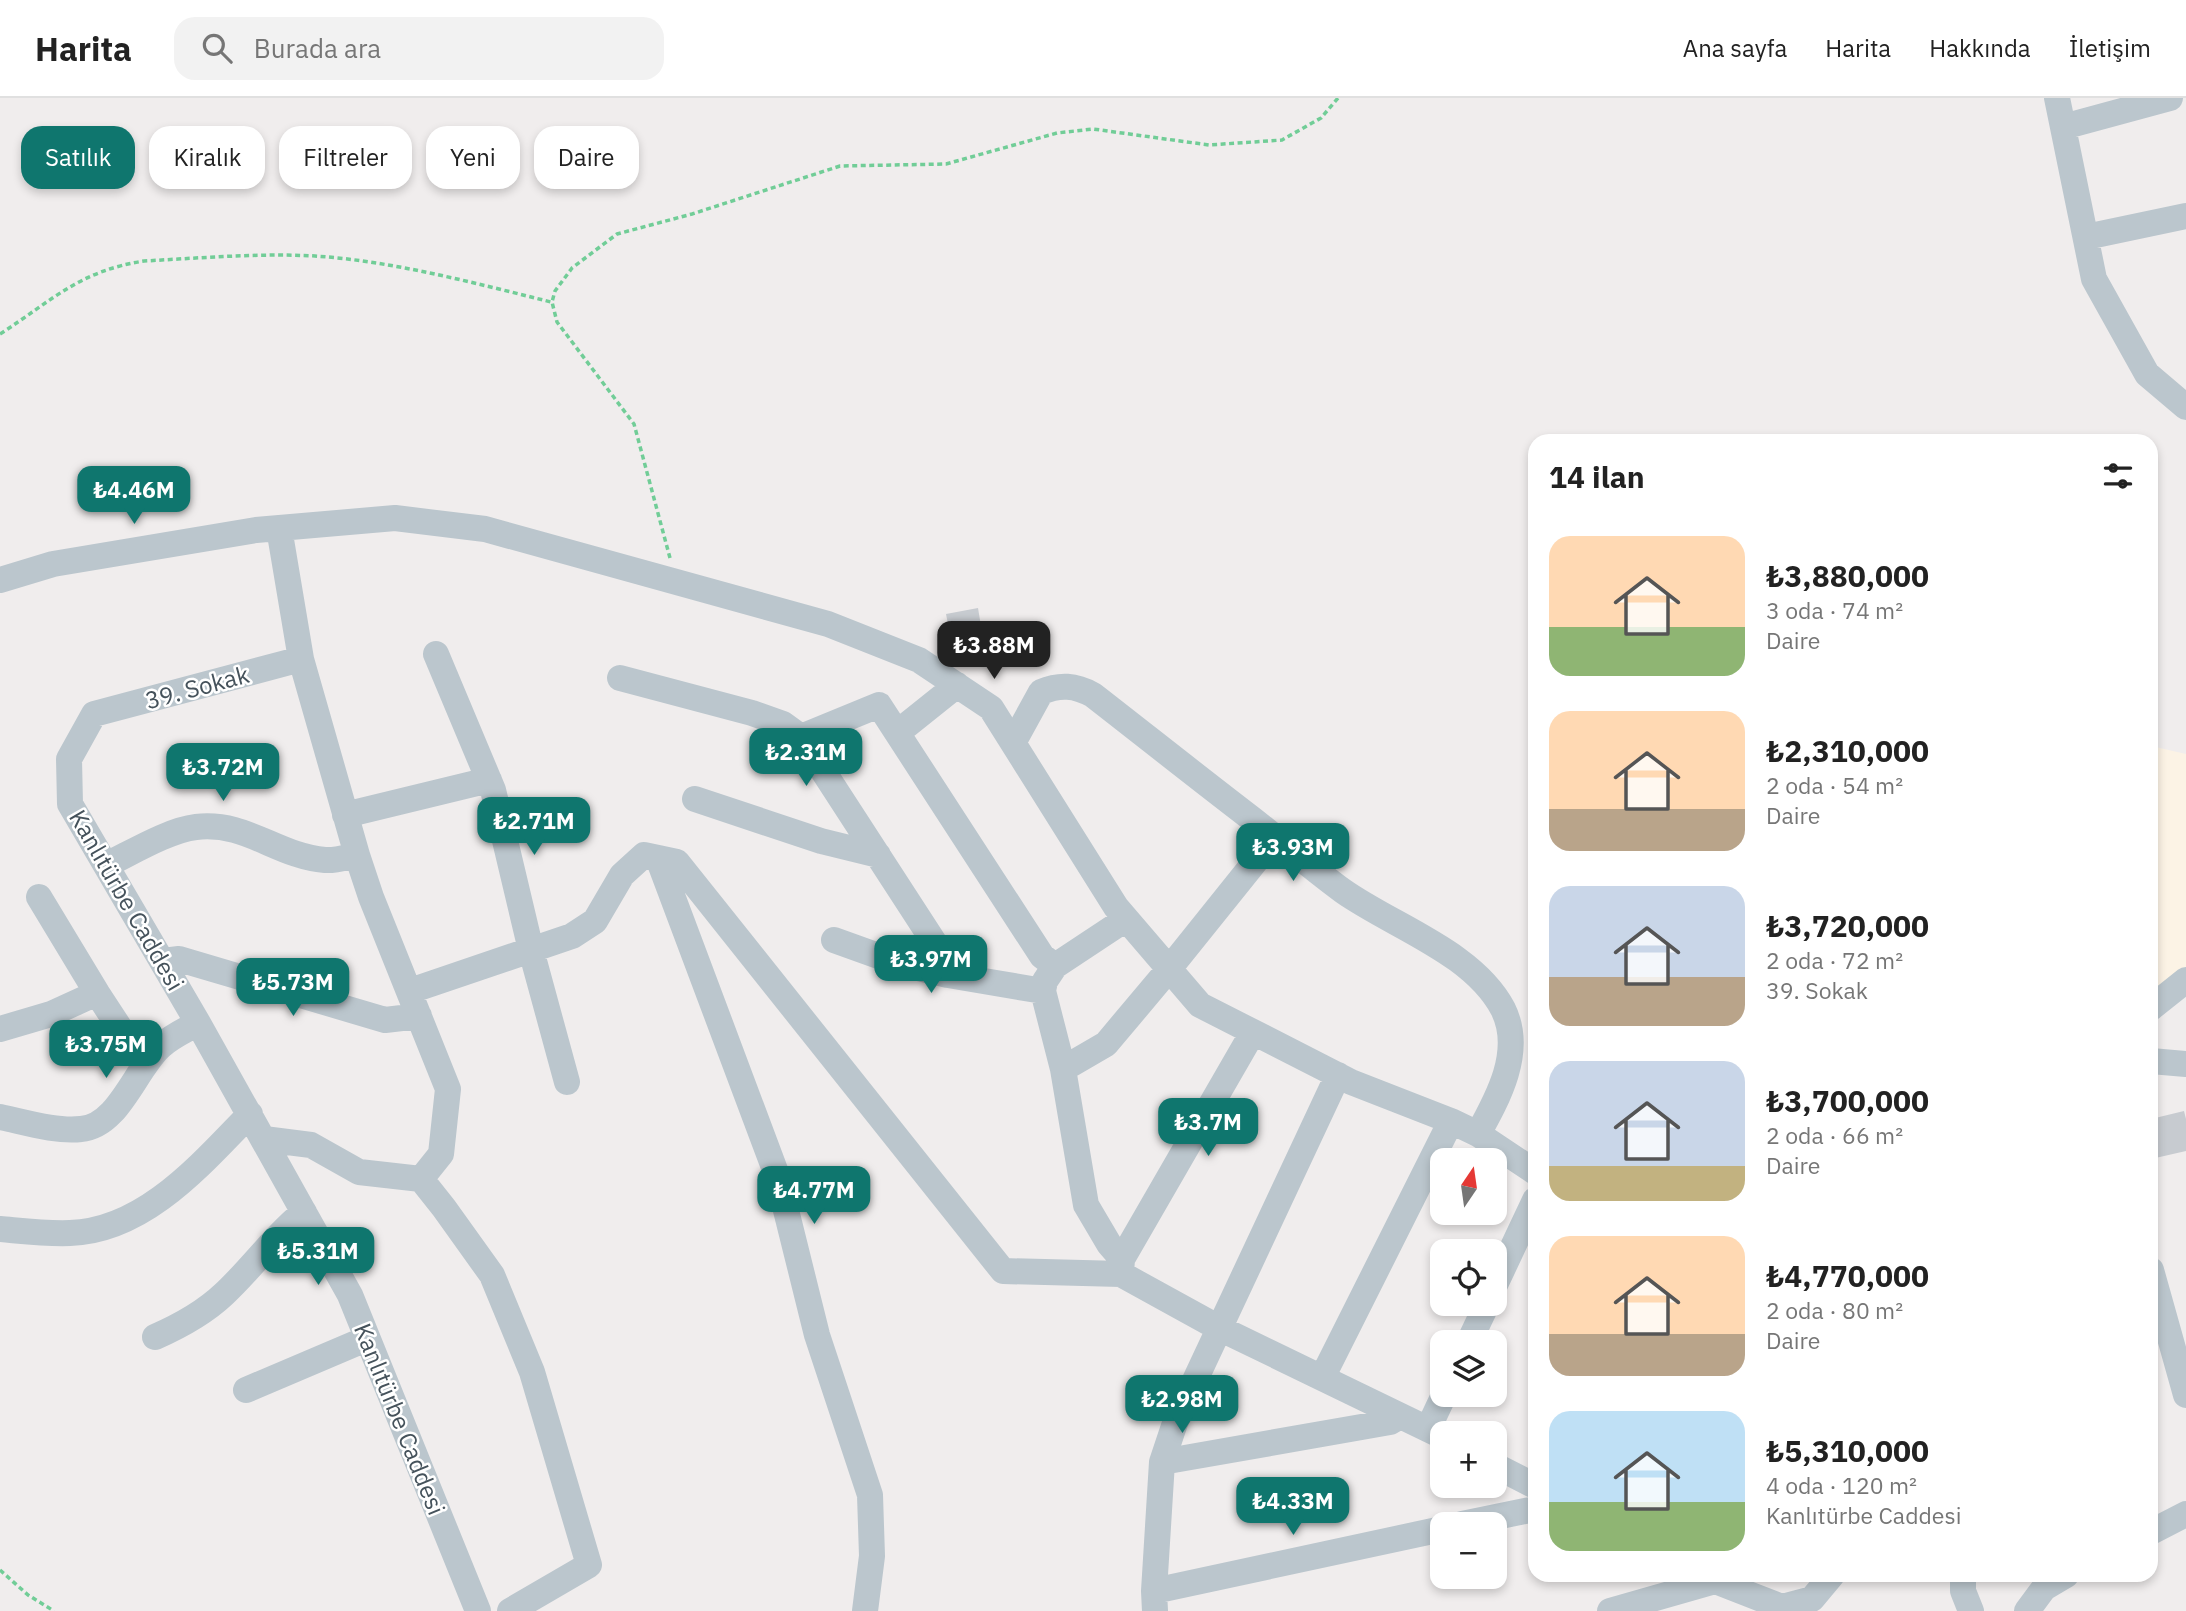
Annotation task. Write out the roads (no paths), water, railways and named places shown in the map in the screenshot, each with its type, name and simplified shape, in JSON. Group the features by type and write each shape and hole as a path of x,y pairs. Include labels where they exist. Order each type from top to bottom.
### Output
{"street":[{"path":"2057,98 2094,279 2147,374 2186,407"},
{"path":"2063,127 2170,98"},
{"path":"2086,237 2186,216"},
{"path":"0,580 53,564 256,530 395,518 485,529 828,624 919,660 991,708 1116,907 1200,1005 1338,1075 1478,1134 1528,1167"},
{"path":"279,528 301,659 357,855 371,897 448,1088 440,1154 421,1179"},
{"path":"436,654 493,790 531,950 567,1082"},
{"name":"39. Sokak","path":"94,714 301,659"},
{"path":"620,678 752,713 783,724 801,737 947,962 948,975"},
{"path":"897,733 957,685"},
{"path":"1013,743 1041,692 1061,686 1083,689 1344,891 1459,960 1484,984 1504,1011 1510,1048 1499,1095 1478,1134"},
{"path":"801,737 879,705 1042,956 1055,966"},
{"name":"Kanlıtürbe Caddesi","path":"94,714 69,759 70,804 163,961 350,1295 478,1611"},
{"path":"345,814 489,780"},
{"path":"695,799 821,841 878,855"},
{"path":"107,865 157,840 192,827 212,826 235,828 302,856 328,860 357,855"},
{"path":"1063,1069 1106,1044 1275,837"},
{"path":"410,991 572,936 595,921 622,875 644,855 677,862 1003,1271 1122,1267"},
{"path":"658,858 778,1178 817,1335 870,1495 872,1556 865,1611"},
{"path":"39,897 144,1065"},
{"path":"1126,919 1055,966 1045,981 1043,991 1063,1069 1086,1205 1122,1267 1219,1328 1430,1431"},
{"path":"834,940 898,963 948,975 1043,991"},
{"path":"163,961 179,959 385,1020 419,1016"},
{"path":"2158,1002 2186,980"},
{"path":"0,1029 51,1014 97,993"},
{"path":"0,1117 82,1129 99,1123 117,1107 144,1065 162,1045 198,1023"},
{"path":"1122,1267 1253,1032"},
{"path":"2158,1062 2186,1064"},
{"path":"1338,1075 1175,1423 1162,1462 1155,1601 1430,1532"},
{"path":"0,1229 72,1233 108,1225 134,1215 170,1192 250,1114"},
{"path":"1322,1378 1451,1121"},
{"path":"264,1139 312,1145 359,1172 421,1179 492,1275 532,1372 589,1565 510,1611"},
{"path":"155,1337 191,1318 222,1296 289,1224 304,1212"},
{"path":"1507,1259 1528,1215"},
{"path":"2158,1295 2186,1395"},
{"path":"246,1390 366,1339"},
{"path":"1162,1462 1390,1422 1400,1416"},
{"path":"1507,1472 1528,1484"},
{"path":"1485,1512 1528,1490"},
{"path":"2158,1528 2186,1514"},
{"path":"1616,1610 1697,1582"},
{"path":"1714,1582 1728,1611"},
{"path":"1724,1582 1782,1606 1812,1599 1826,1582"},
{"path":"1963,1582 1963,1591 1971,1611"},
{"path":"2027,1611 2044,1588 2054,1582"}]}
